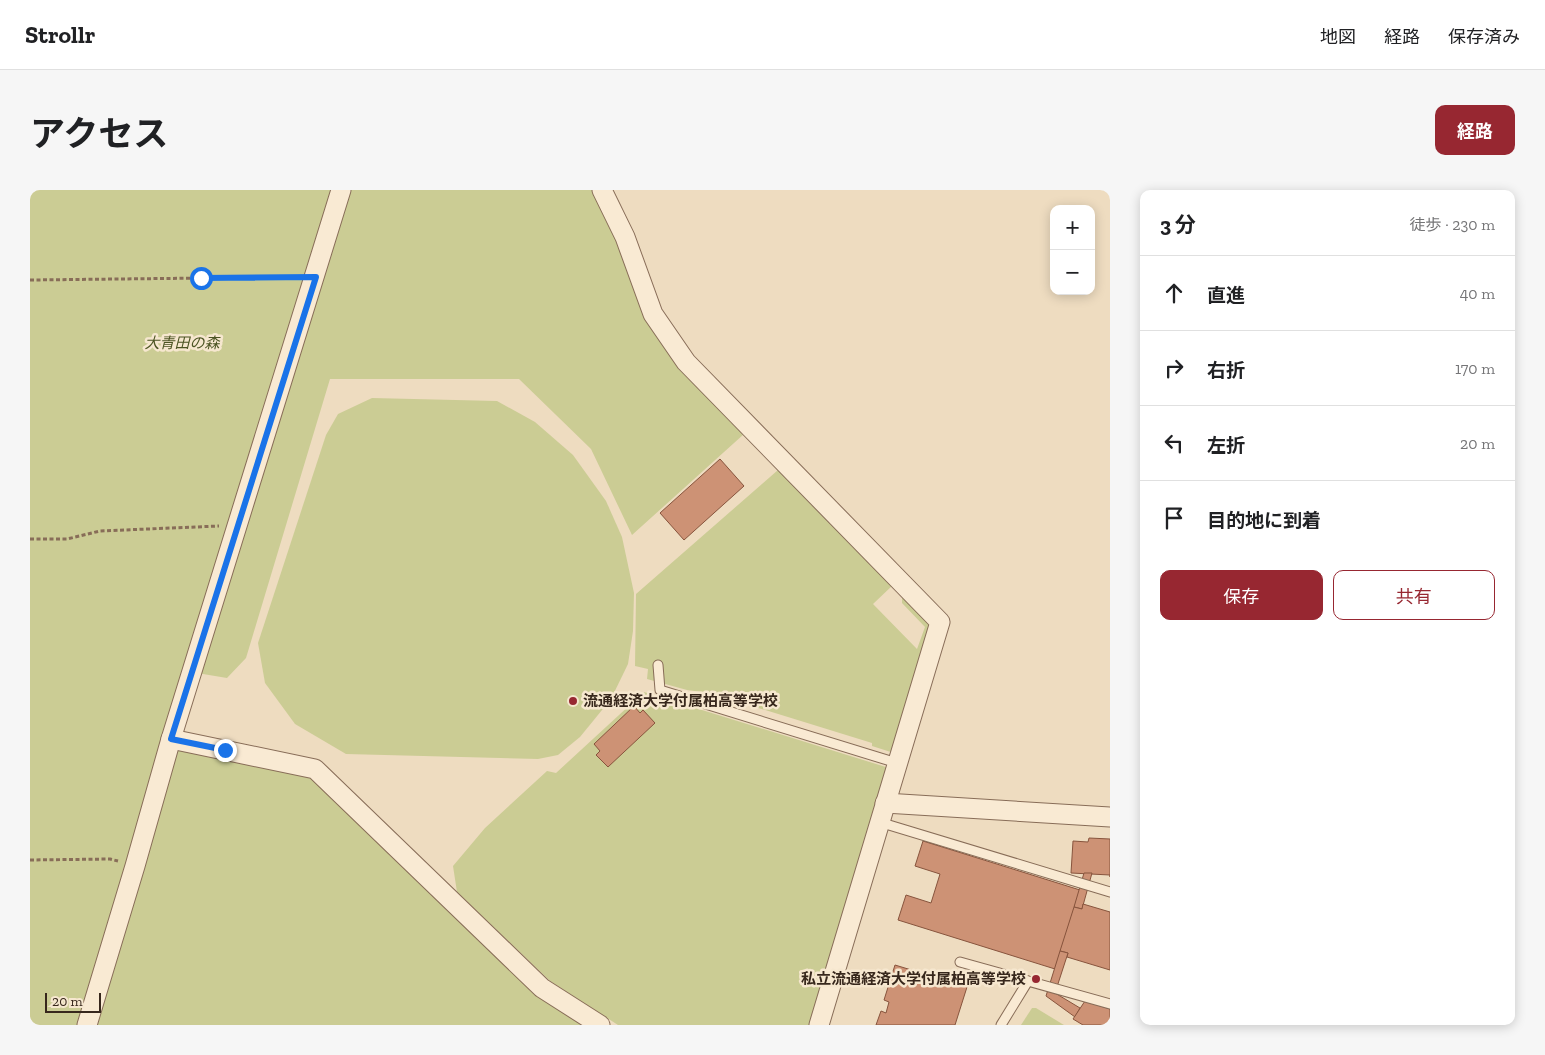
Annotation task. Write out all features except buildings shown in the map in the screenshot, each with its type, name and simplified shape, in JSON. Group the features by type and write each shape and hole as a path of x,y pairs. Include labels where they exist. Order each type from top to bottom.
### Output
{"street":[{"path":"87,1025 171,739 342,190"},
{"path":"602,190 625,237 653,314 686,362 940,622 819,1025"},
{"path":"171,739 315,769 542,988 600,1025"},
{"path":"885,803 1110,817"}],"lane":[{"path":"658,664 660,690 897,763"},
{"path":"879,822 1110,892"},
{"path":"960,962 1110,1004"},
{"path":"1001,1025 1028,981"}],"path":[{"path":"30,280 316,277"},
{"path":"30,539 66,539 100,531 237,525"},
{"path":"30,860 110,859 135,866"}],"green space":[{"name":"大青田の森","path":"30,190 594,190 619,246 637,299 651,326 744,434 632,535 591,449 519,379 330,379 246,658 227,678 185,671 165,742 311,774 442,899 539,997 584,1025 30,1025"},
{"path":"372,398 497,401 535,422 573,455 606,501 622,537 634,593 633,631 628,664 611,699 580,737 558,755 538,759 346,754 295,724 265,683 258,643 326,435 338,414"},
{"path":"778,470 893,585 873,604 917,649 925,627 902,603 902,598 904,596 935,625 897,754 872,746 872,743 710,693 687,690 647,679 648,669 635,666 636,594"},
{"path":"644,692 889,768 812,1025 618,1025 550,981 457,892 453,866 485,828 547,771 556,773"},
{"path":"1032,1008 1036,1008 1064,1025 1021,1025"}],"place":[{"name":"流通経済大学付属柏高等学校","path":"573,701"},
{"name":"私立流通経済大学付属柏高等学校","path":"1036,979"}],"route":[{"path":"201,278 316,277 171,739 225,750"}]}
